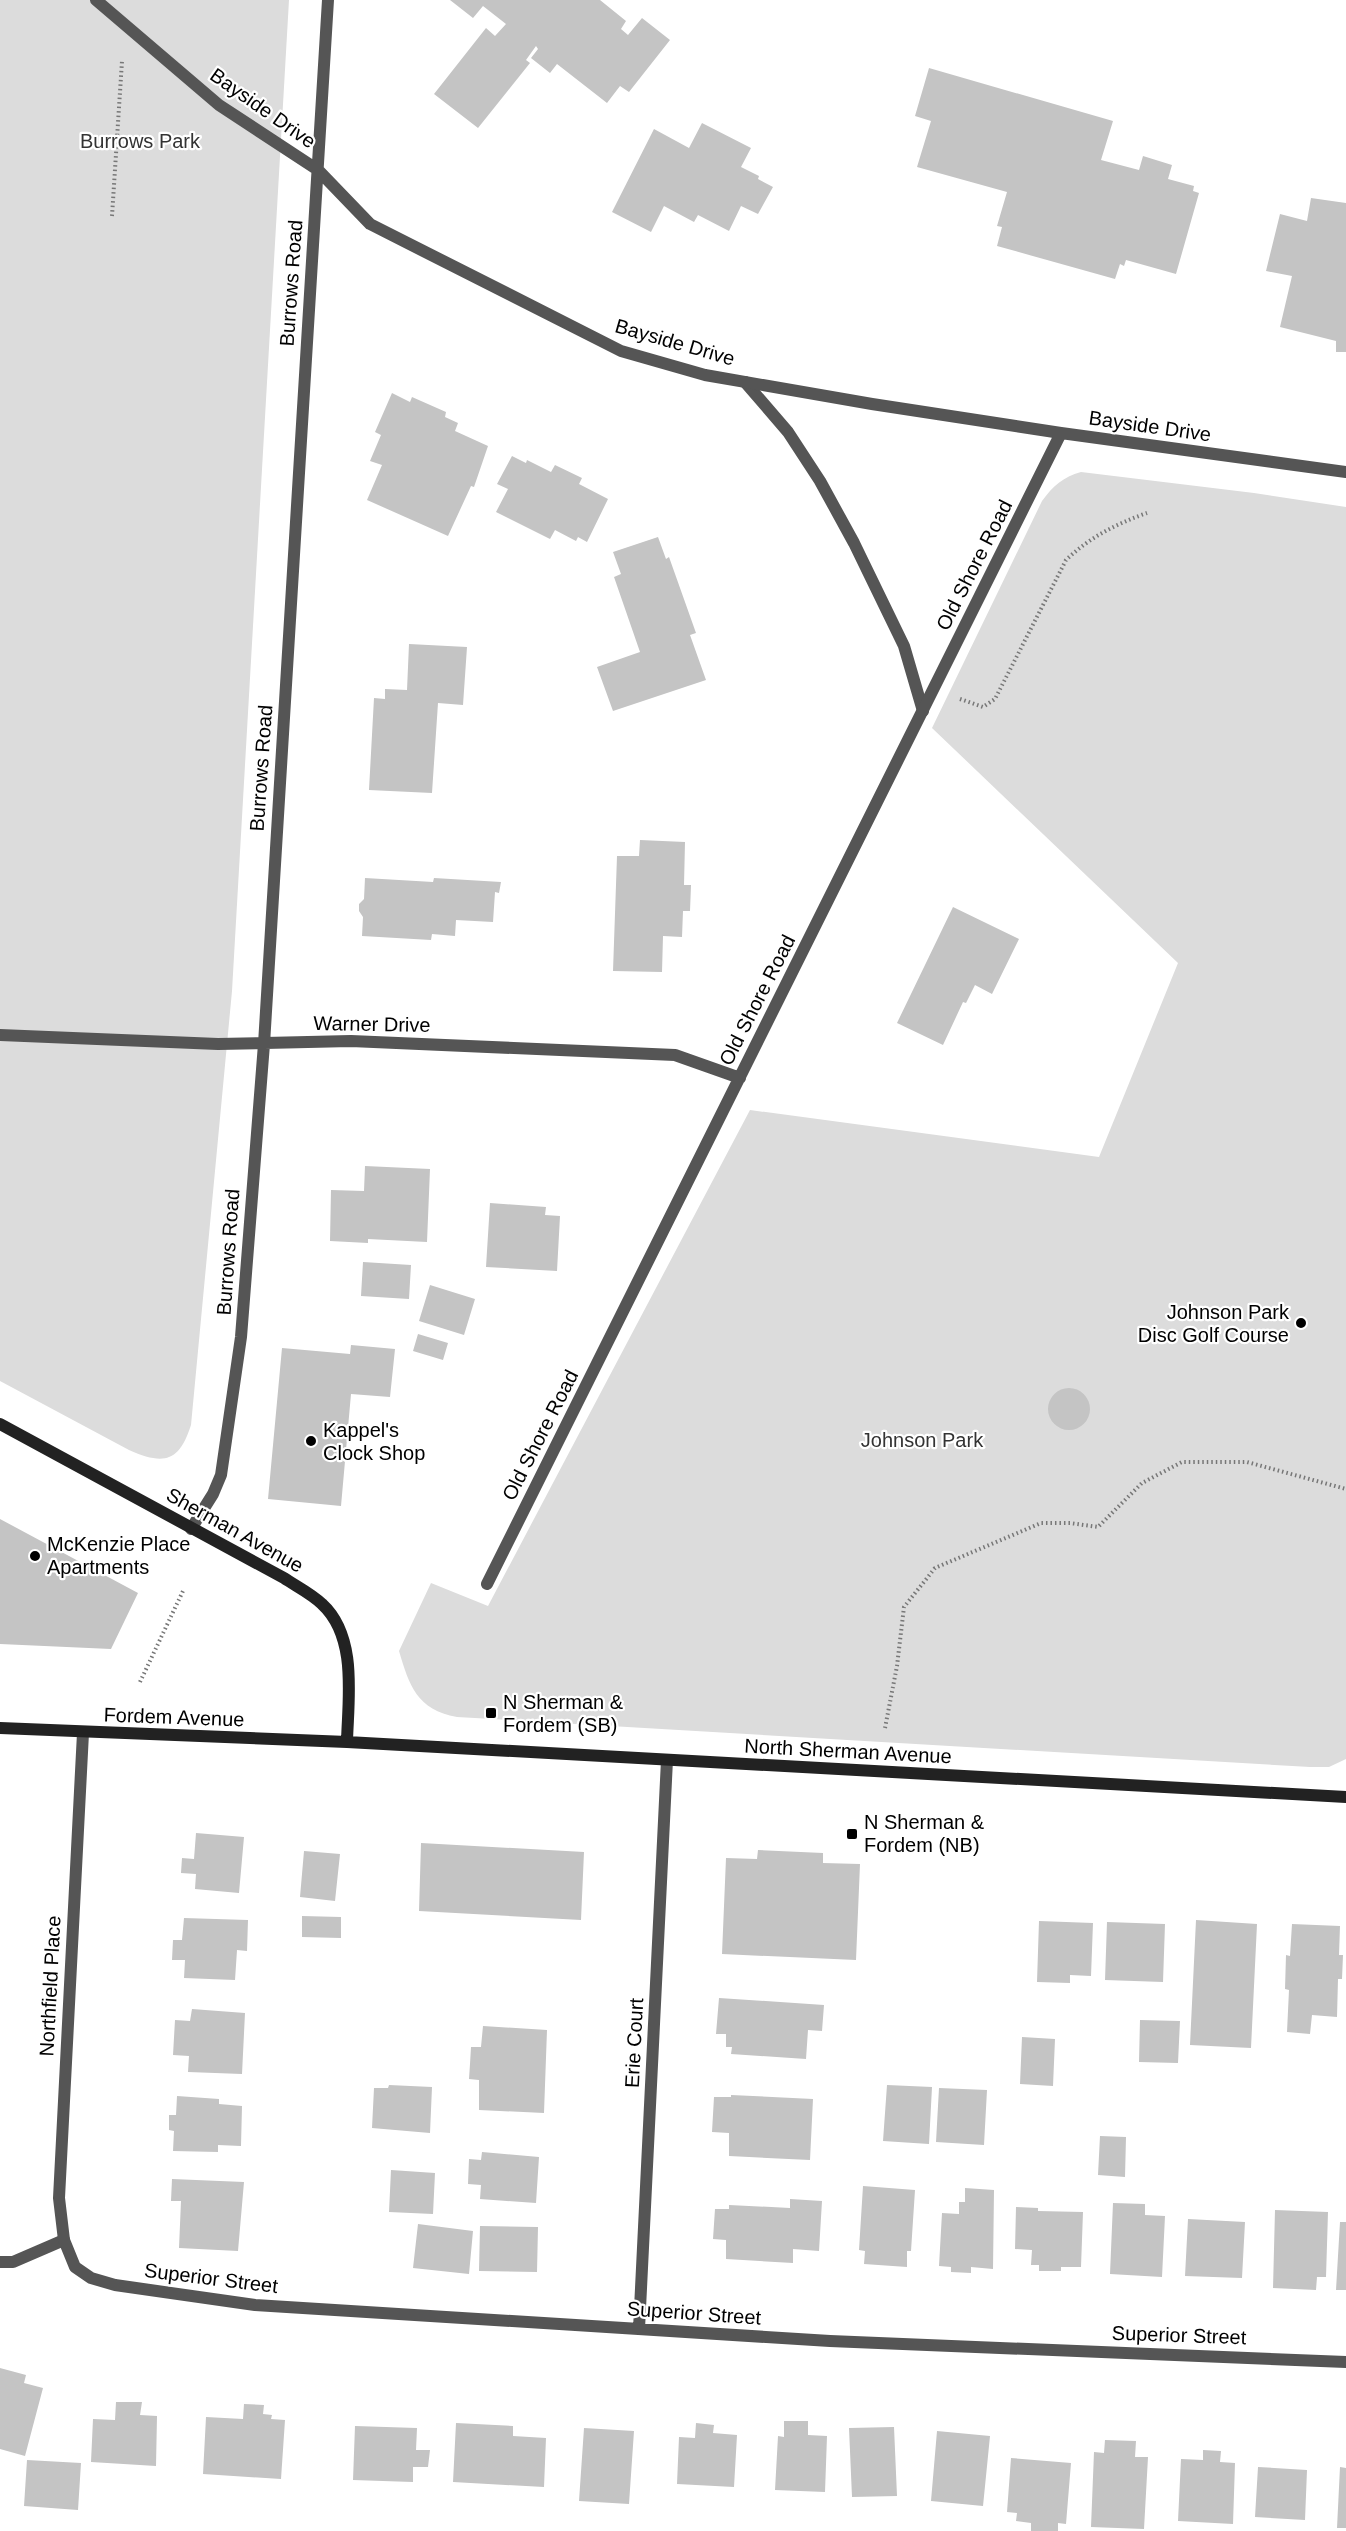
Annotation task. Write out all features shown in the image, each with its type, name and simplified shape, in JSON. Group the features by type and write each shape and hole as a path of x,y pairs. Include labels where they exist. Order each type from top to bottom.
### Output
{"street":[{"name":"Bayside Drive","path":"96,0 219,105 318,170 370,224 621,351 705,375 745,382 1061,434 1346,471"},
{"name":"Burrows Road","path":"191,1528 213,1494 221,1475 241,1336 264,1044 328,0"},
{"path":"745,382 788,432 854,543 904,646 923,711"},
{"name":"Old Shore Road","path":"487,1584 1061,434"},
{"name":"Warner Drive","path":"0,1035 218,1044 351,1041 675,1055 740,1078"},
{"name":"Sherman Avenue","path":"0,1424 284,1578 323,1604 342,1635 347,1655 347,1742"},
{"name":"Fordem Avenue","path":"0,1728 347,1742"},
{"name":"Northfield Place","path":"64,2240 59,2198 82,1733"},
{"name":"North Sherman Avenue","path":"347,1742 1346,1797"},
{"name":"Erie Court","path":"639,2329 667,1760"},
{"path":"0,2262 12,2262 64,2240"},
{"name":"Superior Street","path":"64,2240 75,2267 91,2278 115,2285 255,2305 830,2341 1346,2362"}],"path":[{"path":"112,216 124,24"},
{"path":"953,707 959,699 982,706 995,699 1066,561 1082,545 1103,531 1147,513"},
{"path":"885,1728 897,1665 904,1607 935,1568 1041,1523 1070,1522 1098,1527 1142,1484 1182,1462 1247,1462 1346,1489"},
{"path":"140,1682 183,1591"}],"green space":[{"name":"Burrows Park","path":"0,0 289,0 232,991 191,1425 186,1438 175,1454 160,1459 129,1450 0,1381"},
{"name":"Johnson Park","path":"1081,472 1254,493 1346,507 1346,1759 1329,1767 1310,1767 457,1717 432,1709 411,1685 399,1651 431,1583 488,1606 750,1110 1099,1157 1178,963 932,728 1042,501 1059,483"}],"building":[{"path":"450,0 600,0 626,21 621,29 628,35 642,18 670,40 629,92 620,86 607,103 557,64 550,73 531,58 538,49 536,46 526,60 530,63 478,128 434,94 486,28 495,36 506,24 483,6 473,18"},
{"path":"929,68 1113,121 1101,160 1139,170 1143,156 1172,165 1168,179 1194,186 1193,191 1199,193 1176,274 1126,260 1124,266 1120,264 1115,279 997,246 1002,227 997,226 1007,192 917,167 931,121 915,116"},
{"path":"702,123 751,148 741,167 759,176 758,179 773,187 758,214 741,206 729,231 698,215 694,222 664,206 651,232 612,212 654,129 689,148"},
{"path":"1311,198 1346,203 1346,352 1336,352 1336,341 1280,327 1292,276 1266,271 1280,214 1307,221"},
{"path":"392,393 410,402 412,397 446,412 445,417 458,423 455,431 488,446 474,487 471,486 448,536 367,500 382,465 370,461 381,435 375,432"},
{"path":"512,456 526,463 527,460 551,472 555,465 582,478 579,484 608,499 587,542 578,537 576,541 555,530 550,539 496,512 508,489 497,484"},
{"path":"658,537 666,559 669,557 696,633 690,635 706,680 613,711 597,667 640,652 614,577 621,574 613,552"},
{"path":"409,644 467,647 463,705 438,703 432,793 369,790 374,698 385,699 385,689 407,690"},
{"path":"640,840 685,842 684,885 691,885 690,911 683,911 682,937 663,936 662,972 613,971 617,856 639,856"},
{"path":"365,878 433,882 434,878 501,882 499,893 495,892 493,922 456,920 455,936 432,934 431,940 362,936 363,917 359,911 359,904 364,899"},
{"path":"953,907 1019,939 992,994 975,985 966,1003 963,1002 943,1045 897,1023"},
{"path":"365,1166 430,1169 427,1242 368,1239 368,1243 330,1241 331,1190 364,1191"},
{"path":"490,1203 546,1207 545,1215 560,1216 557,1271 486,1267"},
{"path":"363,1262 411,1265 409,1299 361,1296"},
{"path":"430,1285 475,1299 464,1335 419,1321"},
{"path":"418,1334 448,1343 443,1360 413,1351"},
{"name":"Kappel's Clock Shop","path":"351,1345 395,1349 390,1397 351,1394 341,1506 268,1499 282,1348 350,1354"},
{"path":"1069,1388 1084,1394 1090,1409 1084,1424 1069,1430 1054,1424 1048,1409 1054,1394"},
{"name":"McKenzie Place Apartments","path":"0,1519 138,1593 111,1649 0,1644"},
{"path":"196,1833 244,1837 239,1893 195,1889 196,1874 181,1873 182,1858 194,1859"},
{"path":"421,1843 584,1852 581,1920 419,1911"},
{"path":"758,1850 823,1853 823,1863 860,1864 856,1960 722,1954 726,1858 757,1859"},
{"path":"304,1851 340,1854 335,1901 300,1897"},
{"path":"302,1916 341,1917 341,1938 302,1937"},
{"path":"184,1918 248,1920 247,1951 237,1950 235,1980 184,1978 185,1960 172,1960 173,1940 182,1940"},
{"path":"1196,1920 1257,1924 1251,2048 1190,2045"},
{"path":"1039,1921 1093,1923 1091,1976 1070,1975 1070,1983 1037,1982"},
{"path":"1107,1922 1165,1924 1163,1982 1105,1980"},
{"path":"1292,1924 1340,1926 1339,1955 1343,1955 1342,1979 1338,1979 1337,2017 1312,2015 1310,2034 1287,2032 1289,1990 1285,1989 1286,1955 1290,1956"},
{"path":"719,1998 824,2005 822,2031 808,2030 806,2059 731,2054 732,2047 726,2047 726,2034 716,2034"},
{"path":"192,2009 245,2013 242,2074 188,2072 189,2056 173,2055 175,2020 190,2021"},
{"path":"1140,2020 1180,2021 1178,2063 1139,2062"},
{"path":"483,2026 547,2030 544,2113 479,2110 479,2080 469,2079 471,2047 481,2047"},
{"path":"1022,2037 1055,2039 1053,2086 1020,2084"},
{"path":"389,2085 432,2087 430,2133 372,2128 374,2088 388,2088"},
{"path":"887,2085 932,2087 929,2144 883,2141"},
{"path":"939,2088 987,2090 984,2145 936,2142"},
{"path":"731,2095 813,2099 810,2160 729,2156 729,2133 712,2132 714,2097 731,2097"},
{"path":"177,2096 219,2099 219,2104 242,2106 241,2146 218,2145 218,2152 173,2151 174,2131 169,2130 169,2115 176,2115"},
{"path":"1100,2136 1126,2137 1125,2177 1098,2175"},
{"path":"482,2152 539,2157 536,2203 480,2199 481,2185 468,2184 469,2159 481,2160"},
{"path":"391,2170 435,2173 433,2214 389,2212"},
{"path":"172,2179 244,2182 238,2251 179,2248 181,2201 171,2201"},
{"path":"863,2186 915,2190 911,2251 907,2251 907,2267 864,2264 865,2251 859,2250"},
{"path":"965,2188 994,2190 993,2269 971,2267 971,2273 951,2272 951,2267 939,2266 942,2213 959,2214 959,2202 965,2202"},
{"path":"790,2199 822,2201 819,2251 793,2249 793,2263 726,2259 726,2240 713,2239 715,2209 729,2209 729,2205 790,2208"},
{"path":"1113,2203 1145,2204 1145,2215 1165,2216 1162,2277 1110,2274"},
{"path":"1016,2207 1038,2208 1038,2211 1083,2212 1081,2267 1061,2267 1061,2271 1039,2271 1039,2265 1031,2265 1032,2250 1015,2249"},
{"path":"1275,2210 1328,2212 1326,2277 1317,2277 1316,2290 1273,2288"},
{"path":"1188,2219 1245,2222 1242,2278 1185,2276"},
{"path":"1340,2222 1346,2222 1346,2290 1336,2290"},
{"path":"418,2224 473,2231 469,2274 413,2268"},
{"path":"480,2226 538,2227 537,2272 479,2271"},
{"path":"0,2368 26,2375 24,2383 43,2388 25,2456 0,2449"},
{"path":"116,2402 142,2402 140,2415 157,2416 156,2466 91,2462 93,2419 115,2420"},
{"path":"244,2404 264,2405 263,2414 272,2415 271,2419 285,2420 281,2479 203,2474 206,2417 243,2419"},
{"path":"784,2421 808,2421 808,2435 827,2436 825,2492 775,2490 778,2436 784,2437"},
{"path":"456,2423 513,2426 513,2436 546,2438 544,2487 453,2482"},
{"path":"696,2423 714,2425 713,2433 737,2435 734,2487 677,2484 679,2437 695,2438"},
{"path":"355,2426 417,2428 416,2450 430,2450 428,2467 413,2467 413,2482 353,2480"},
{"path":"894,2427 897,2496 852,2497 849,2428"},
{"path":"584,2428 634,2431 629,2504 579,2501"},
{"path":"937,2431 990,2436 983,2506 931,2501"},
{"path":"1105,2440 1136,2441 1135,2457 1148,2457 1144,2529 1091,2527 1094,2452 1104,2453"},
{"path":"1203,2450 1221,2451 1220,2462 1235,2463 1233,2524 1178,2521 1181,2459 1203,2460"},
{"path":"1011,2458 1071,2463 1066,2524 1058,2523 1058,2531 1031,2531 1031,2523 1016,2521 1017,2513 1007,2512"},
{"path":"27,2460 81,2463 78,2510 24,2506"},
{"path":"1258,2467 1307,2470 1305,2520 1255,2517"},
{"path":"1340,2467 1346,2468 1346,2528 1337,2528"}],"place":[{"name":"Johnson Park Disc Golf Course","path":"1301,1323"},
{"name":"Kappel's Clock Shop","path":"311,1441"},
{"name":"McKenzie Place Apartments","path":"35,1556"},
{"name":"N Sherman & Fordem (SB)","path":"491,1713"},
{"name":"N Sherman & Fordem (NB)","path":"852,1834"}]}
